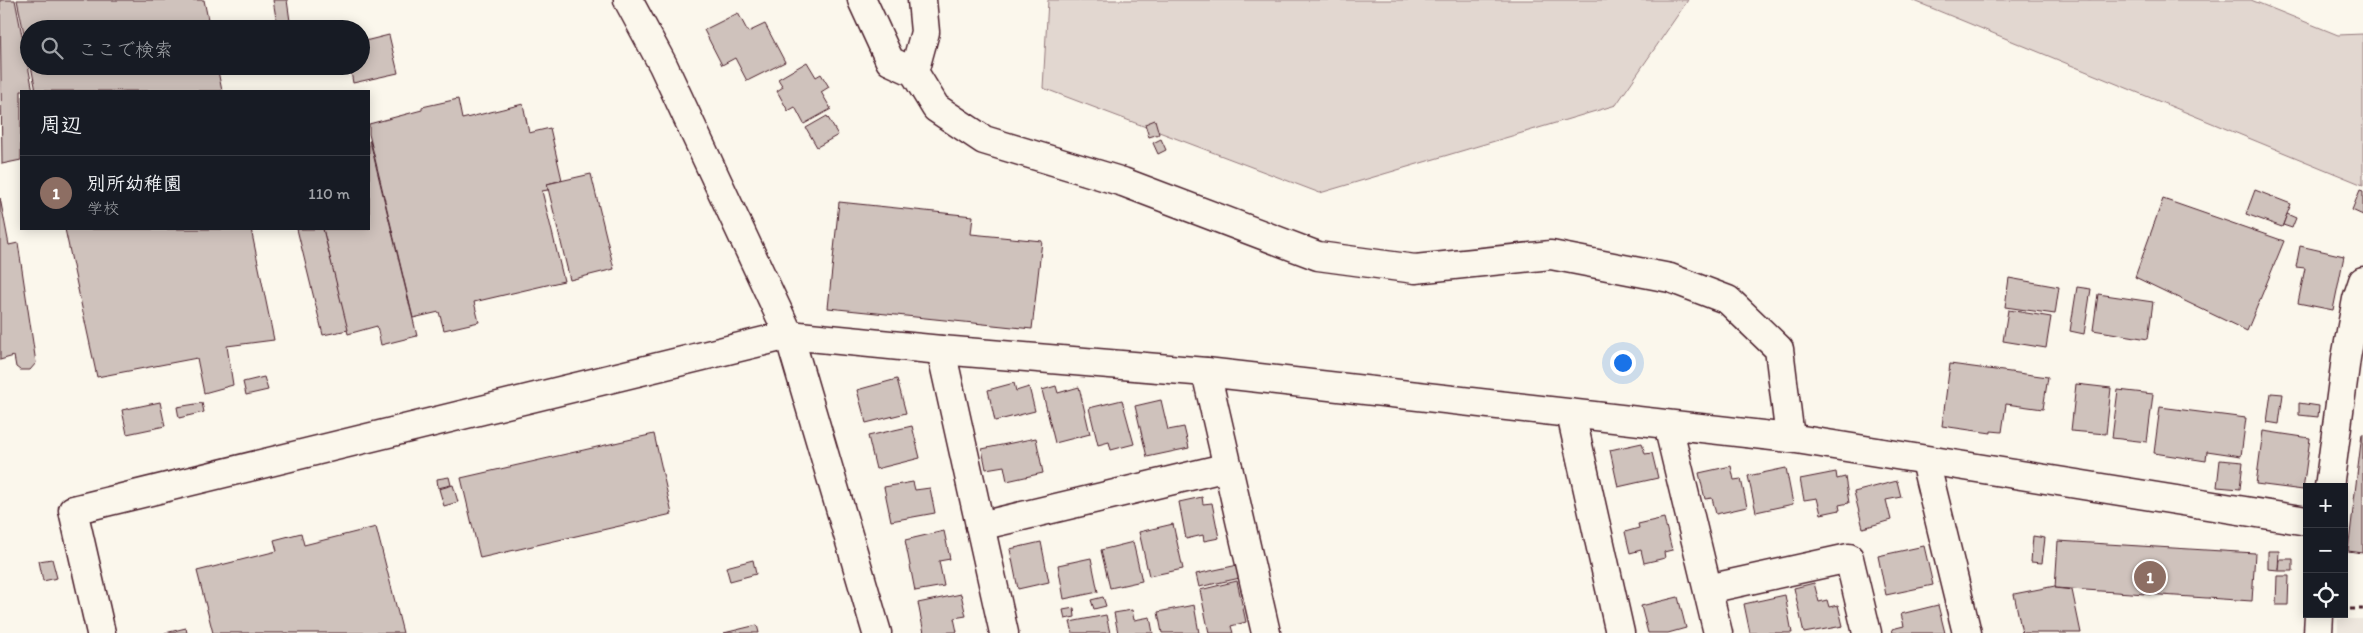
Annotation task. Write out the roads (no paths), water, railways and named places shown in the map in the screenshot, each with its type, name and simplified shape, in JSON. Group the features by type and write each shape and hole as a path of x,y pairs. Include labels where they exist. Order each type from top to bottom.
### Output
{"street":[{"path":"628,0 663,65 789,335 877,633"},
{"path":"862,0 890,61 914,72 936,108 984,140 1123,182 1318,256 1415,270 1551,255 1670,278 1728,300 1779,349 1790,438"},
{"path":"914,72 925,32 922,0"},
{"path":"2330,483 2346,358 2357,299 2363,281"},
{"path":"101,633 73,510 789,335 941,350 1206,372 1790,438 2303,521"},
{"path":"941,350 1004,633"},
{"path":"1206,372 1266,633"},
{"path":"1571,414 1620,633"},
{"path":"1668,424 1718,633"},
{"path":"1925,461 1967,633"},
{"path":"980,526 1228,467"},
{"path":"1708,589 1849,558 1867,633"},
{"path":"2318,633 2319,618"}],"place":[{"name":"別所幼稚園","path":"2150,577"}]}
